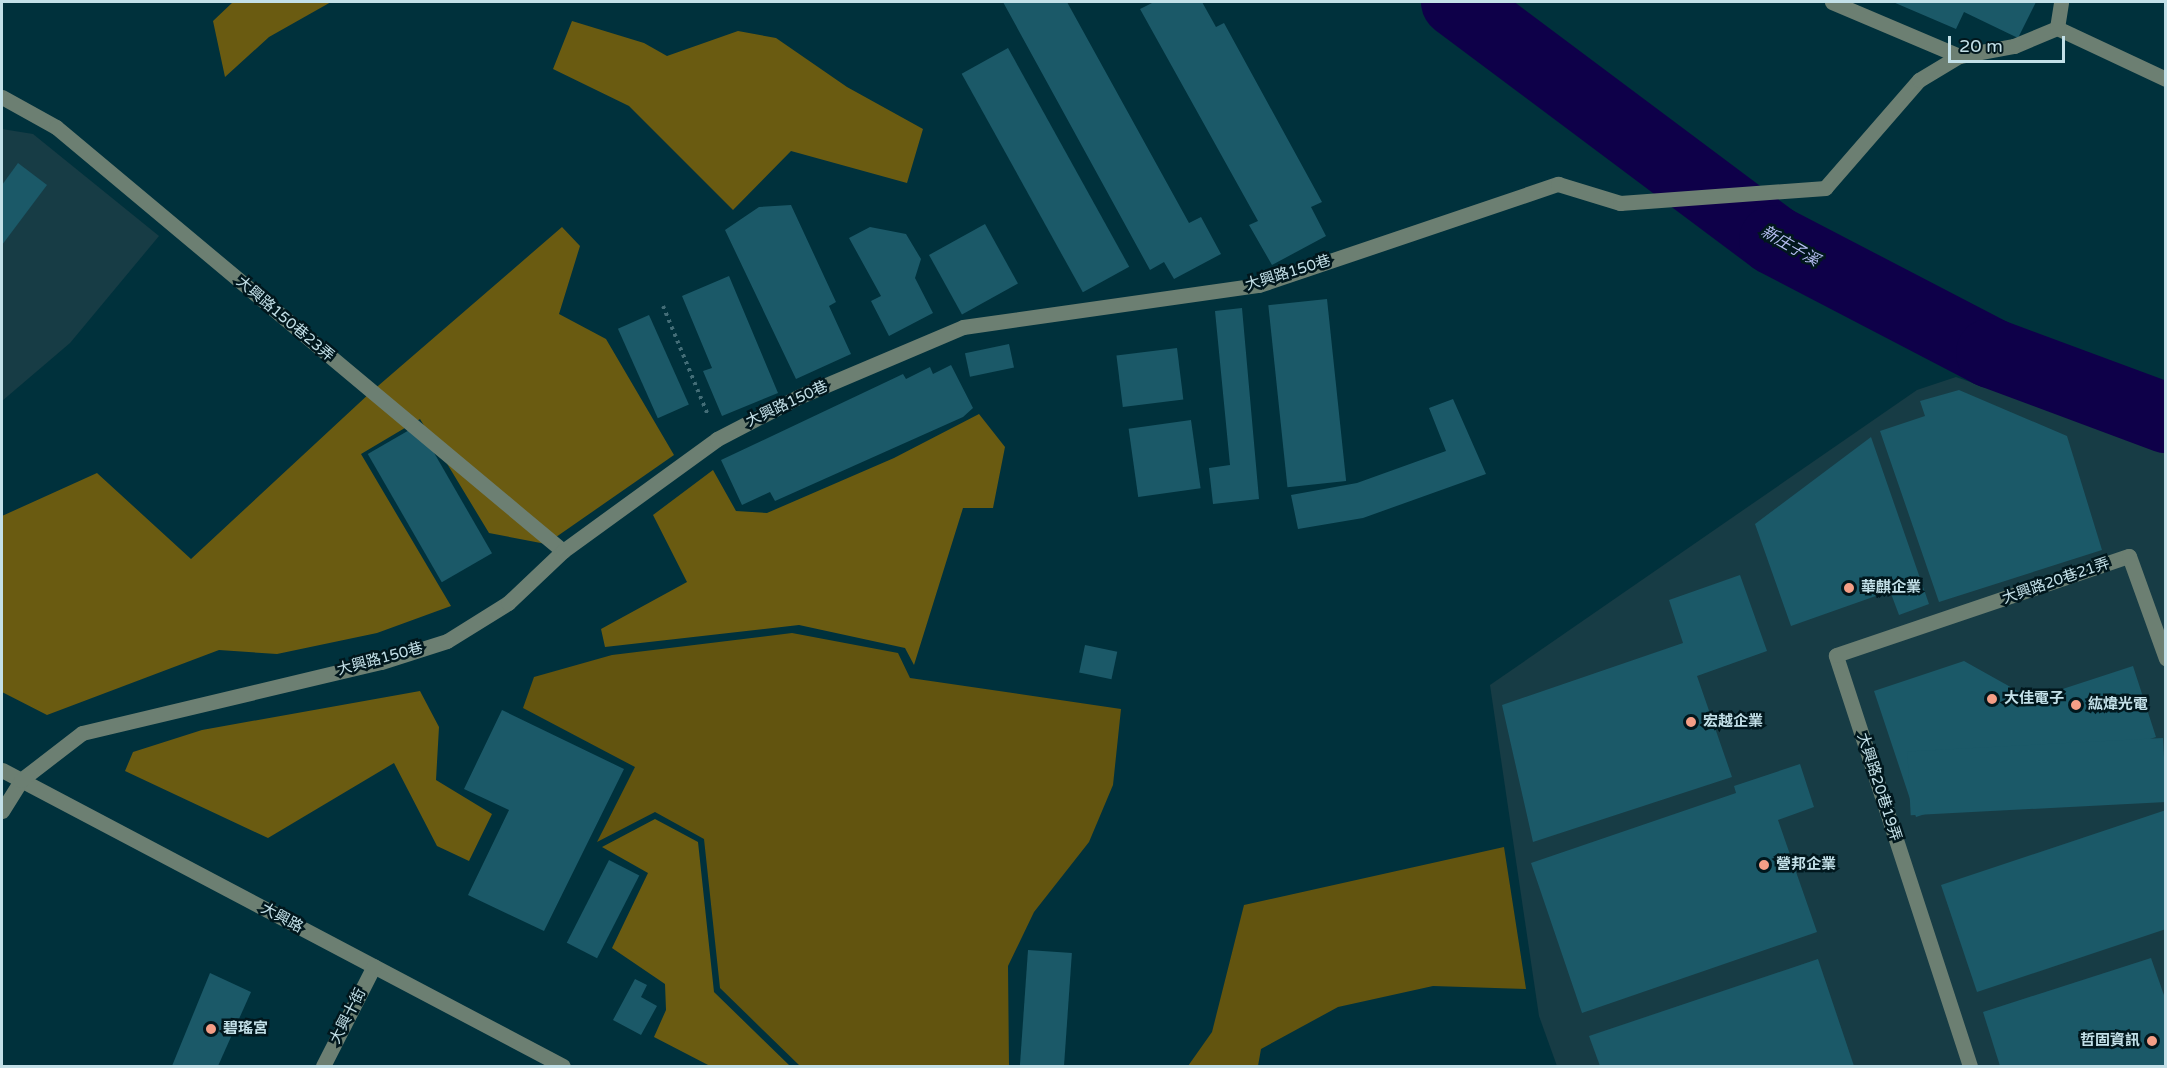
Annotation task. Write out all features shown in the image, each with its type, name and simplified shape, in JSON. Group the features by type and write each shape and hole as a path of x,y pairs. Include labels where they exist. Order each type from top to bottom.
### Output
{"street":[{"path":"1832,2 1959,56 2014,46 2057,28 2166,79"},
{"path":"2057,28 2061,2"},
{"name":"大興路150巷","path":"21,780 82,733 381,662 447,641 508,603 563,551 739,426 963,327 1259,285 1558,184 1620,203 1825,188 1918,80 1959,56"},
{"name":"大興路150巷23弄","path":"2,97 56,128 563,551"},
{"name":"大興路20巷21弄","path":"1983,606 2129,556 2166,659"},
{"name":"大興路20巷19弄","path":"1970,1066 1836,655 1983,606"},
{"name":"大興路","path":"2,770 563,1066"},
{"path":"2,811 21,780"},
{"name":"大興十街","path":"323,1066 374,966"}],"path":[{"path":"663,306 700,398"}],"shaded area":[{"path":"233,2 331,2 269,37 225,77 213,21"},
{"path":"572,21 644,43 667,56 738,31 776,38 847,87 923,129 907,183 791,151 733,210 629,106 553,69"},
{"path":"2,129 33,134 159,236 70,343 2,401"},
{"path":"562,227 580,246 559,314 606,339 674,455 546,544 489,533 420,419 361,454 451,606 377,633 277,654 219,650 47,715 2,692 2,516 97,473 191,559 371,392"},
{"path":"1956,377 2165,451 2165,1066 1557,1066 1539,1016 1490,685 1917,390"},
{"path":"979,414 1005,447 993,508 963,508 914,665 905,648 799,625 605,647 601,629 687,582 653,515 713,470 736,511 767,513 894,458"},
{"path":"792,633 898,653 910,678 1121,709 1113,785 1089,842 1034,912 1008,966 1009,1066 800,1066 720,988 704,839 655,812 597,842 635,767 523,708 534,677 612,655"},
{"path":"420,691 439,727 436,780 492,814 469,861 437,846 394,763 268,838 125,771 133,752 202,730"},
{"path":"655,819 698,842 714,992 790,1066 710,1066 654,1037 666,1010 665,984 612,948 648,873 602,847"},
{"path":"1504,847 1526,989 1433,986 1338,1007 1261,1049 1258,1066 1188,1066 1212,1032 1244,905"}],"building":[{"path":"1003,2 1067,2 1189,223 1201,217 1221,254 1174,279 1164,262 1150,270"},
{"path":"1154,2 1202,2 1216,27 1224,23 1322,202 1311,207 1326,236 1272,265 1249,225 1258,221 1140,9"},
{"path":"1893,2 2036,2 2018,38 1964,12 1956,29"},
{"path":"1008,48 1129,267 1083,292 962,74"},
{"path":"18,163 47,185 2,245 2,185"},
{"path":"791,205 836,302 829,306 851,354 796,379 725,230 759,207"},
{"path":"985,224 1018,283 962,315 929,255"},
{"path":"870,227 906,234 921,259 915,278 933,313 889,336 871,301 881,296 849,238"},
{"path":"729,276 778,393 722,416 703,371 712,368 682,296"},
{"path":"1327,299 1346,481 1287,487 1268,305"},
{"path":"1242,308 1259,499 1213,504 1209,468 1230,465 1215,311"},
{"path":"649,315 689,405 658,418 618,329"},
{"path":"1009,344 1014,367 970,377 965,353"},
{"path":"1177,348 1183,400 1123,407 1116,355"},
{"path":"951,365 973,408 963,417 775,501 770,492 742,505 721,460 903,374 906,379 930,367 933,374"},
{"path":"1959,390 2067,436 2102,550 1939,602 1880,431 1925,416 1920,401"},
{"path":"1453,399 1486,474 1363,518 1298,529 1291,495 1357,483 1446,451 1429,408"},
{"path":"1191,420 1201,488 1138,497 1129,429"},
{"path":"418,425 492,553 442,582 368,454"},
{"path":"1871,437 1929,604 1899,615 1890,591 1791,626 1755,524"},
{"path":"1740,575 1767,651 1697,676 1732,777 1533,842 1502,705 1683,643 1669,600"},
{"path":"1085,645 1117,652 1111,679 1079,672"},
{"path":"1964,661 2032,699 2133,666 2156,737 1916,817 1874,691"},
{"path":"502,710 624,769 544,931 468,895 509,810 464,789"},
{"path":"2163,738 2166,802 1911,815 1907,751"},
{"path":"1800,764 1814,807 1778,820 1817,932 1582,1013 1531,863 1736,793 1734,786"},
{"path":"2166,810 2166,929 1977,992 1941,885"},
{"path":"609,860 639,875 597,958 567,943"},
{"path":"1028,950 1072,953 1064,1066 1020,1066"},
{"path":"2151,958 2166,1001 2166,1066 2000,1066 1983,1012"},
{"path":"1818,959 1854,1066 1600,1066 1589,1036"},
{"name":"碧瑤宮","path":"210,973 251,992 218,1066 172,1066"},
{"path":"635,979 647,985 641,997 657,1006 641,1035 613,1020"}],"waterway":[{"name":"新庄子溪","path":"1456,2 1774,240 1991,353 2166,418"}],"place":[{"name":"華麒企業","path":"1849,588"},
{"name":"大佳電子","path":"1992,699"},
{"name":"紘煒光電","path":"2076,705"},
{"name":"宏越企業","path":"1691,722"},
{"name":"營邦企業","path":"1764,865"},
{"name":"碧瑤宮","path":"211,1029"},
{"name":"哲固資訊","path":"2152,1041"}]}
